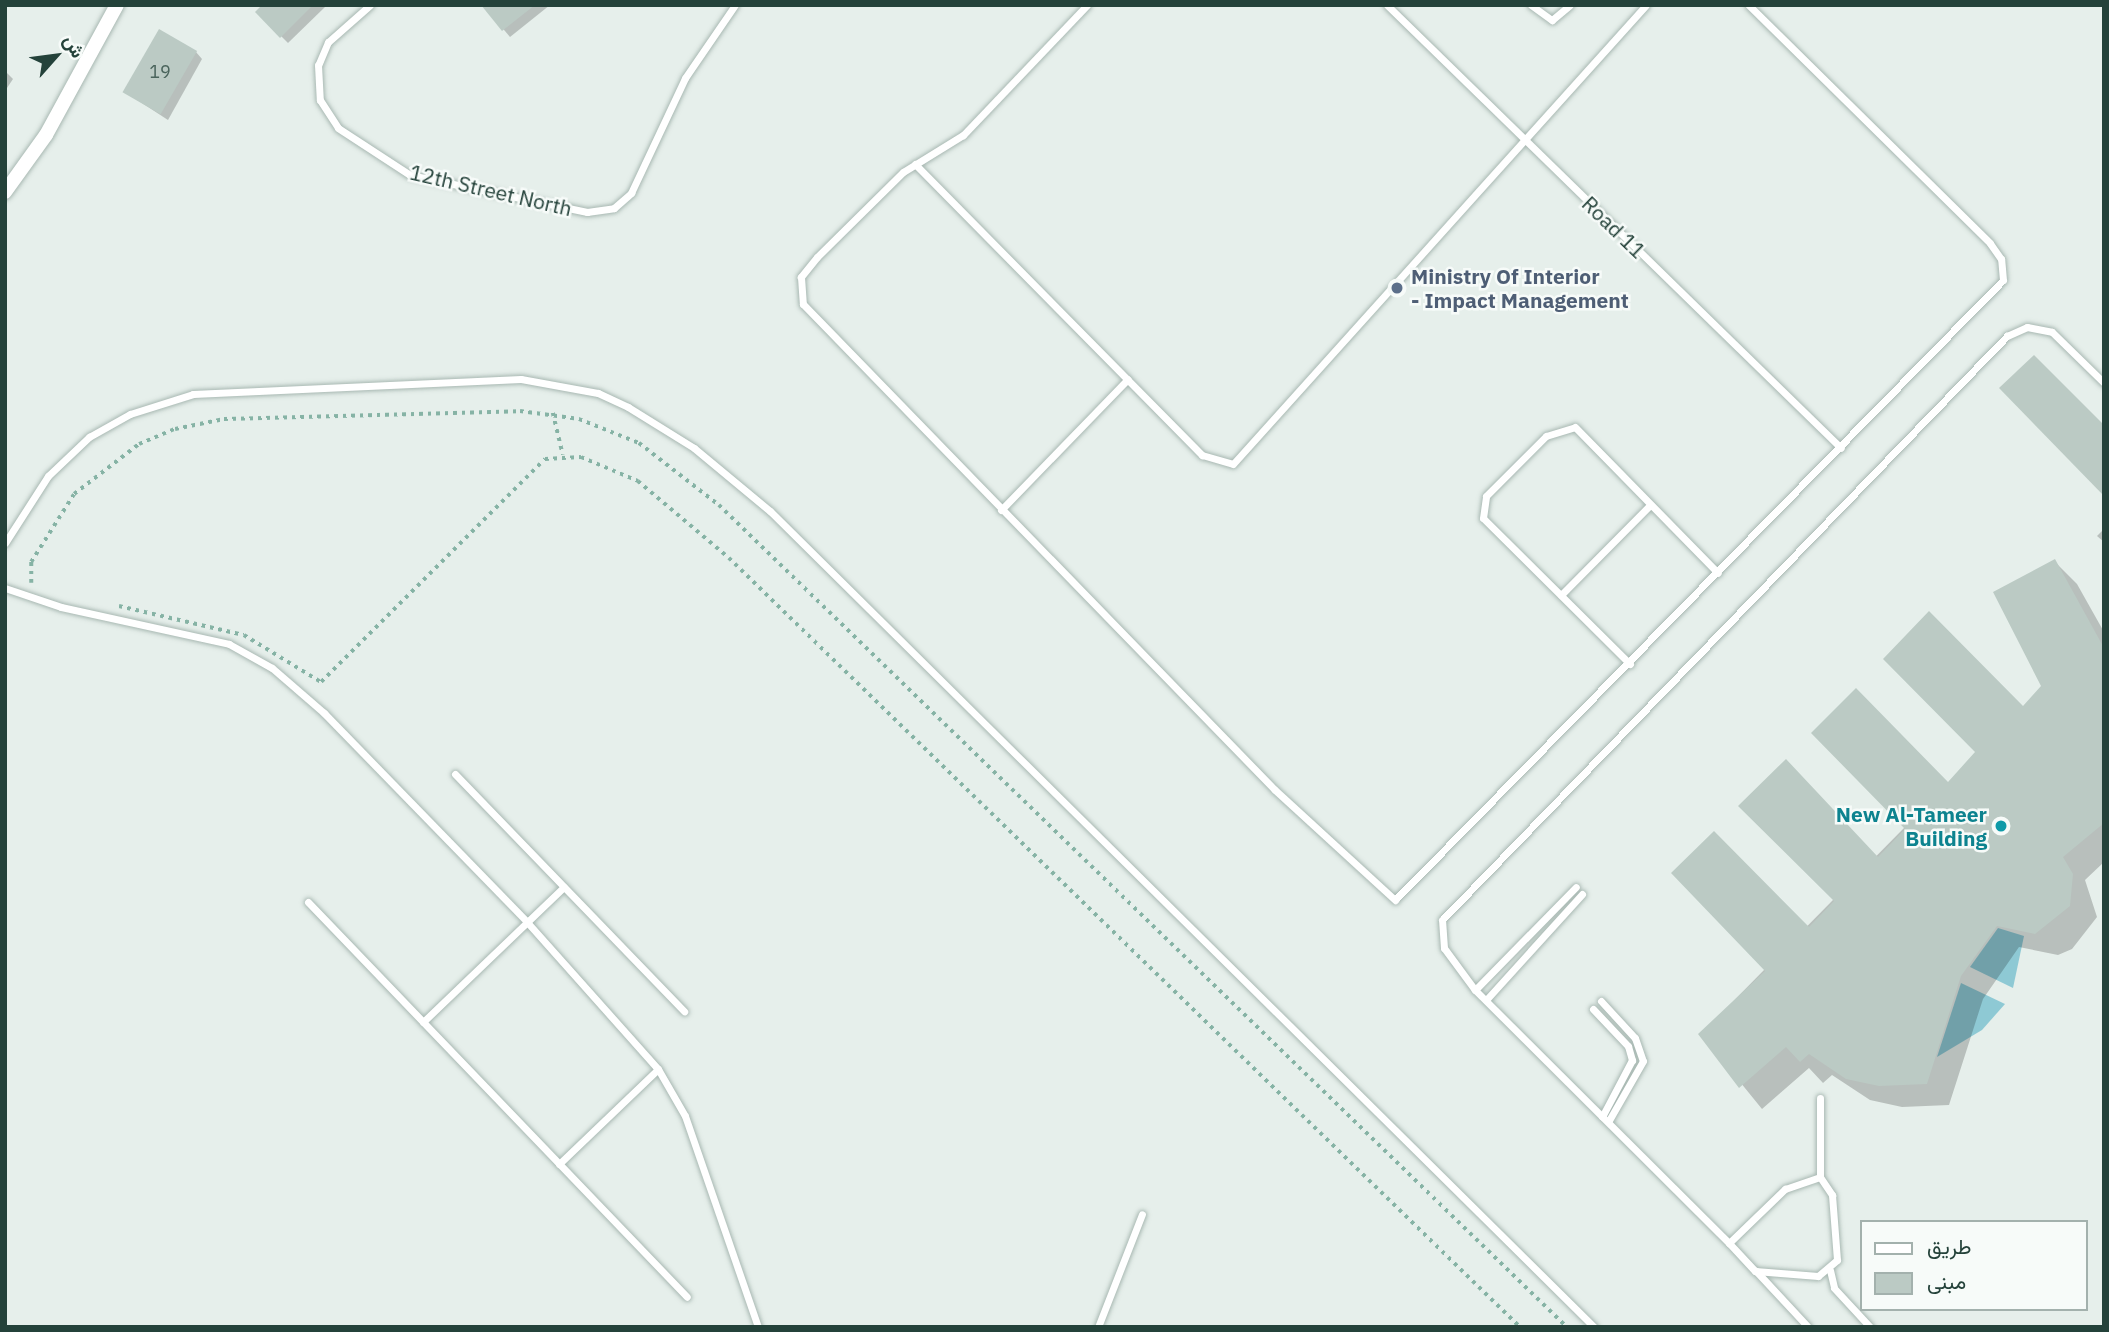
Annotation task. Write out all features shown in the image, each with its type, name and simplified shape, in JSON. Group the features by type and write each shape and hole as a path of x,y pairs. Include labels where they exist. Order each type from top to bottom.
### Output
{"street":[{"path":"5,192 46,135 117,5"}],"lane":[{"name":"12th Street North","path":"370,5 328,42 318,65 320,100 346,135 410,175 587,212 614,208 631,193 685,78 735,5"},
{"path":"1087,5 963,135 915,164 807,268 799,290 811,317 1390,900 1404,894 1997,290 2004,270 1990,243 1749,5"},
{"name":"Road 11","path":"1387,5 1841,448"},
{"path":"1531,5 1552,20 1570,5"},
{"path":"915,164 1213,463 1224,466 1243,459 1646,5"},
{"path":"1808,1327 1729,1242 1475,990 1444,948 1442,920 1451,907 1988,351 2027,327 2052,332 2104,383"},
{"path":"5,543 48,476 89,437 130,414 193,394 521,379 598,393 628,407 694,448 771,511 1594,1327"},
{"path":"1001,510 1128,379"},
{"path":"1630,664 1483,518 1482,502 1520,461 1558,428 1575,427 1718,573"},
{"path":"1561,595 1650,505"},
{"path":"5,588 61,607 200,632 272,668 324,713 527,922 658,1069 695,1142 758,1327"},
{"path":"455,774 684,1011"},
{"path":"423,1022 564,887"},
{"path":"1475,990 1576,887"},
{"path":"1486,1000 1582,894"},
{"path":"308,902 687,1297"},
{"path":"1601,1001 1635,1038 1643,1061 1605,1119"},
{"path":"1593,1009 1628,1045 1632,1060 1605,1119"},
{"path":"559,1164 658,1069"},
{"path":"1755,1271 1818,1276 1830,1270 1837,1260 1832,1195 1820,1177 1820,1097"},
{"path":"1729,1242 1785,1189 1820,1177"},
{"path":"1098,1327 1142,1214"},
{"path":"1830,1270 1834,1288 1870,1327"}],"path":[{"path":"553,413 563,455"},
{"path":"38,588 27,572 74,494 139,444 175,429 224,419 553,413 639,443 719,505 1567,1327"},
{"path":"112,605 244,635 321,682 545,459 563,455 638,481 729,558 1521,1327"}],"water":[{"path":"1998,928 2024,936 2013,988 1970,967"},
{"path":"1961,983 2005,1004 1982,1030 1937,1057"}],"building":[{"path":"262,5 313,5 280,38 255,12"},
{"path":"481,5 535,5 502,31"},
{"path":"159,29 197,51 161,114 122,92"},
{"path":"2034,355 2104,425 2104,496 1999,388"},
{"name":"New Al-Tameer Building","path":"2055,559 2104,648 2104,823 2063,857 2073,874 2070,906 2035,934 1997,926 1961,976 1927,1084 1879,1086 1846,1079 1809,1054 1800,1062 1786,1047 1739,1088 1698,1034 1765,971 1671,873 1714,831 1809,927 1834,901 1738,806 1786,759 1878,857 1905,829 1811,733 1856,688 1948,782 1975,752 1883,659 1929,611 2023,706 2041,686 1993,592"}],"place":[{"name":"Ministry Of Interior - Impact Management","path":"1397,288"},
{"name":"New Al-Tameer Building","path":"2001,826"}]}
